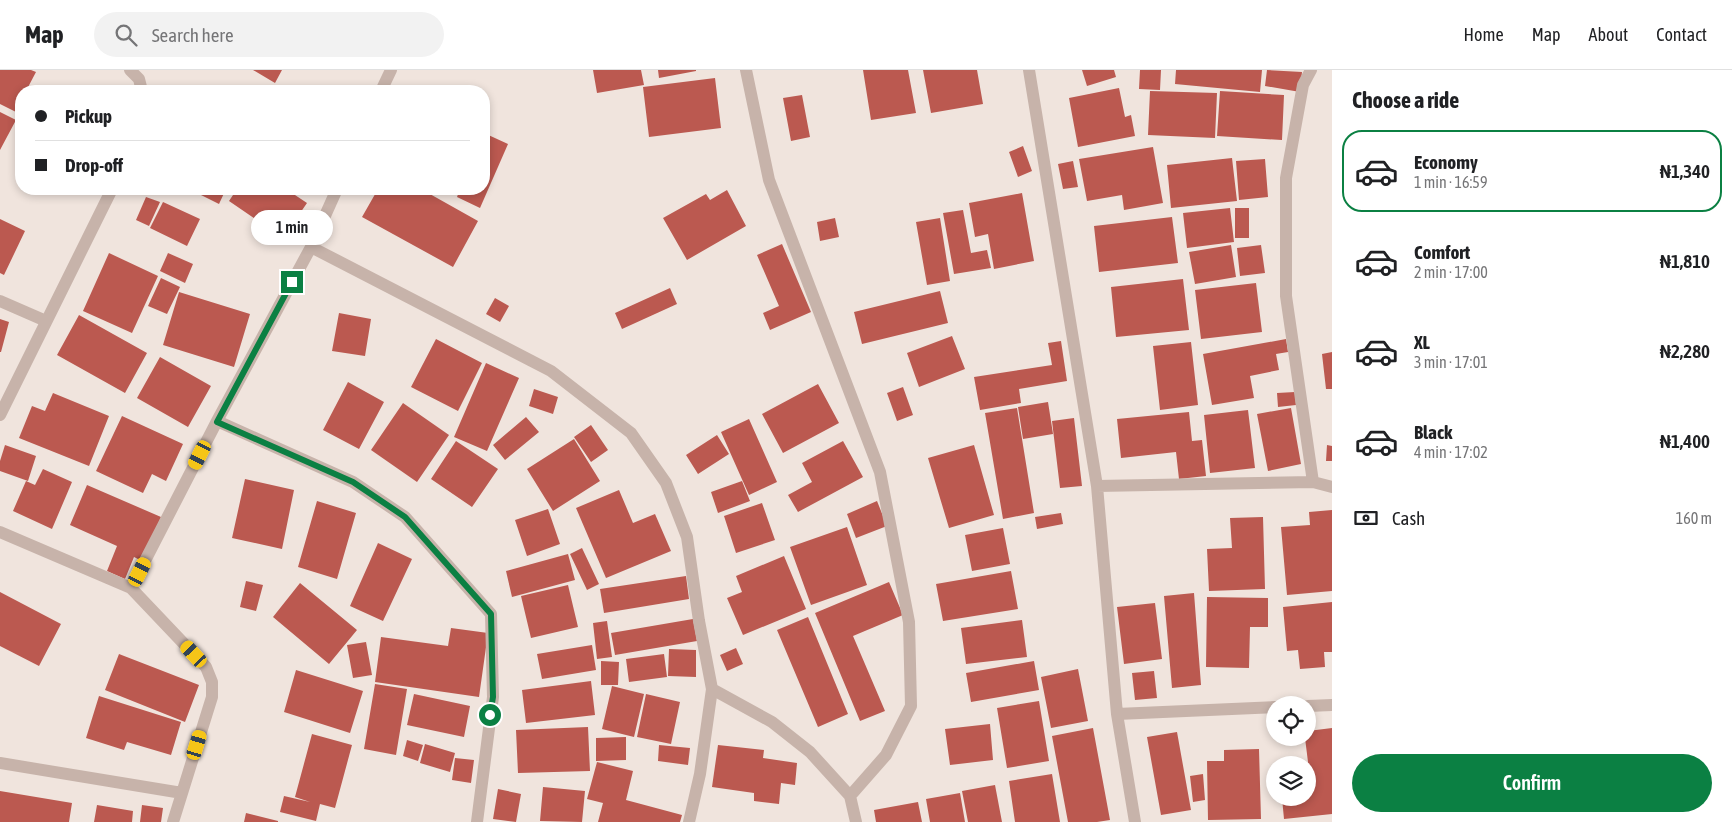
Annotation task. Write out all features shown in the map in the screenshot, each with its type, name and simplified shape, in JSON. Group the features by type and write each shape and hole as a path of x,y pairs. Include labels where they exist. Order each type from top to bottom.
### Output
{"street":[{"path":"130,70 139,79 140,85"},
{"path":"384,85 391,70"},
{"path":"746,70 769,180 880,472 909,622 911,706 886,756 850,796"},
{"path":"1029,70 1097,486 1117,714 1135,822"},
{"path":"1311,70 1303,85 1286,178 1286,286 1313,482"},
{"path":"0,415 109,195"},
{"path":"131,588 311,247 334,195"},
{"path":"311,247 551,371 631,433 666,483 687,537 699,622 712,689 700,774 689,822"},
{"path":"0,301 46,321"},
{"path":"217,422 353,482 405,517 491,614 493,697 477,822"},
{"path":"1097,486 1313,482 1332,487"},
{"path":"0,532 131,588 206,667 212,682 212,697 173,822"},
{"path":"712,689 772,722 810,752 850,796 856,822"},
{"path":"1316,705 1332,704"},
{"path":"1117,714 1266,707"},
{"path":"0,763 182,793"}],"building":[{"path":"0,70 31,70 36,72 29,85 15,85 15,112 0,104"},
{"path":"253,70 282,70 275,83"},
{"path":"593,70 641,70 644,85 597,93"},
{"path":"658,70 696,70 696,71 659,78"},
{"path":"863,70 908,70 916,113 871,120"},
{"path":"923,70 977,70 983,104 931,113"},
{"path":"1082,70 1114,70 1116,77 1087,86"},
{"path":"1140,70 1161,70 1160,90 1139,89"},
{"path":"1176,70 1262,70 1260,92 1175,84"},
{"path":"1267,70 1302,72 1300,92 1265,86"},
{"path":"715,78 721,128 649,137 643,87"},
{"path":"1119,88 1125,117 1131,115 1135,136 1078,147 1069,98"},
{"path":"1150,91 1217,93 1215,138 1148,135"},
{"path":"1220,91 1284,95 1282,140 1217,136"},
{"path":"802,95 810,137 791,141 783,98"},
{"path":"0,112 15,120 15,122 0,150"},
{"path":"490,136 508,144 490,185"},
{"path":"1023,146 1032,171 1018,177 1009,152"},
{"path":"1153,147 1163,203 1124,210 1122,195 1087,201 1079,159"},
{"path":"1232,158 1237,201 1171,208 1167,165"},
{"path":"1265,159 1268,197 1239,200 1236,161"},
{"path":"1073,161 1078,187 1063,189 1058,164"},
{"path":"727,190 746,226 687,260 663,218 706,194 710,200"},
{"path":"1022,193 1034,261 994,269 988,234 975,237 969,203"},
{"path":"201,195 223,195 219,204"},
{"path":"233,195 295,195 307,203 283,238 229,201"},
{"path":"375,195 432,195 478,221 453,267 362,217"},
{"path":"458,195 486,195 480,208 457,197"},
{"path":"146,197 160,202 149,226 136,220"},
{"path":"163,202 200,219 187,246 150,228"},
{"path":"1230,208 1234,242 1187,248 1183,213"},
{"path":"1235,208 1249,208 1249,238 1235,238"},
{"path":"963,210 971,253 987,250 991,268 954,274 943,213"},
{"path":"1172,217 1178,263 1099,272 1094,226"},
{"path":"835,218 839,237 820,241 817,222"},
{"path":"940,218 950,281 927,285 916,222"},
{"path":"0,219 25,231 4,275 0,273"},
{"path":"782,244 811,312 770,330 763,313 779,306 757,255"},
{"path":"1231,245 1236,277 1195,284 1189,252"},
{"path":"1261,245 1265,273 1240,276 1237,248"},
{"path":"109,253 158,276 132,333 83,311"},
{"path":"168,253 193,264 185,283 160,271"},
{"path":"161,278 180,287 167,314 148,306"},
{"path":"1183,279 1189,330 1116,337 1111,287"},
{"path":"1256,283 1262,332 1201,339 1195,290"},
{"path":"670,288 677,304 622,329 615,313"},
{"path":"940,291 948,323 862,344 854,312"},
{"path":"179,292 250,314 234,367 163,345"},
{"path":"495,298 509,306 500,322 486,314"},
{"path":"339,313 371,319 365,356 332,351"},
{"path":"79,315 147,353 125,393 57,355"},
{"path":"0,319 9,322 1,352 0,352"},
{"path":"952,336 965,369 919,387 907,353"},
{"path":"436,339 482,363 458,411 411,387"},
{"path":"1286,339 1288,352 1276,354 1279,370 1250,376 1254,398 1212,405 1203,354"},
{"path":"1061,341 1067,381 1019,389 1021,403 980,410 974,377 1052,365 1048,343"},
{"path":"1191,342 1198,405 1160,410 1153,346"},
{"path":"1332,352 1332,389 1326,389 1322,354"},
{"path":"160,357 211,386 188,427 137,398"},
{"path":"486,363 519,378 487,451 454,437"},
{"path":"348,382 384,402 359,449 323,430"},
{"path":"818,384 839,423 783,453 762,414"},
{"path":"903,387 913,415 897,421 887,393"},
{"path":"534,389 558,397 553,414 529,406"},
{"path":"1295,392 1296,405 1278,407 1277,393"},
{"path":"53,393 109,416 89,466 19,438 32,406 45,411"},
{"path":"1048,402 1053,434 1023,439 1018,407"},
{"path":"403,403 449,435 417,482 371,450"},
{"path":"1017,408 1034,513 1003,519 985,413"},
{"path":"1291,408 1301,464 1268,471 1257,414"},
{"path":"1248,410 1255,468 1210,473 1204,415"},
{"path":"1189,412 1192,441 1202,440 1206,476 1179,479 1176,452 1121,458 1117,419"},
{"path":"122,416 183,444 166,481 152,474 143,493 96,471"},
{"path":"526,417 539,432 505,460 493,445"},
{"path":"1074,418 1082,486 1060,488 1052,421"},
{"path":"749,419 777,482 749,495 721,432"},
{"path":"591,425 608,450 591,462 574,437"},
{"path":"717,435 729,454 698,474 686,455"},
{"path":"574,439 600,481 553,511 527,469"},
{"path":"456,441 498,469 472,507 431,479"},
{"path":"843,441 863,477 798,512 788,495 812,482 802,463"},
{"path":"5,445 36,456 28,481 0,471 0,461"},
{"path":"974,445 994,515 949,528 928,458"},
{"path":"1327,445 1332,446 1332,461 1326,461"},
{"path":"43,469 72,482 52,529 13,511 26,481 35,485"},
{"path":"245,479 294,490 282,549 232,538"},
{"path":"742,481 750,501 718,513 711,492"},
{"path":"87,485 161,517 142,561 134,557 125,579 107,571 117,546 70,525"},
{"path":"619,490 633,523 655,514 671,551 606,578 576,508"},
{"path":"317,501 356,513 337,579 298,567"},
{"path":"877,501 887,526 856,538 847,514"},
{"path":"762,503 775,540 736,553 724,516"},
{"path":"548,509 560,544 527,556 515,520"},
{"path":"1332,510 1332,591 1287,595 1281,527 1310,525 1309,512"},
{"path":"1061,513 1063,524 1037,529 1035,517"},
{"path":"1263,517 1265,589 1209,591 1207,549 1232,548 1230,518"},
{"path":"847,527 867,585 811,605 790,547"},
{"path":"1003,528 1010,564 972,571 965,535"},
{"path":"378,543 412,559 383,621 350,606"},
{"path":"582,548 599,584 587,590 570,554"},
{"path":"568,554 575,580 512,597 506,571"},
{"path":"784,556 806,609 743,635 727,598 742,592 736,576"},
{"path":"1011,571 1018,609 943,621 936,584"},
{"path":"686,576 689,599 604,613 600,589"},
{"path":"246,581 263,585 256,611 240,607"},
{"path":"889,582 903,615 853,636 885,711 860,721 815,613"},
{"path":"300,583 357,630 329,664 273,617"},
{"path":"568,585 578,627 531,638 521,596"},
{"path":"0,592 61,624 39,666 0,646"},
{"path":"1194,593 1201,685 1172,688 1164,596"},
{"path":"1207,597 1268,598 1268,627 1250,627 1249,668 1206,667"},
{"path":"1332,602 1332,652 1324,652 1325,667 1300,669 1298,650 1287,651 1283,607"},
{"path":"1155,603 1162,659 1124,664 1117,607"},
{"path":"808,617 848,714 818,727 777,630"},
{"path":"693,619 697,641 615,655 611,633"},
{"path":"1022,620 1027,657 966,664 961,628"},
{"path":"607,621 612,657 597,659 593,623"},
{"path":"451,628 488,633 479,697 375,682 381,637 448,646"},
{"path":"366,642 372,675 353,678 347,645"},
{"path":"592,645 596,670 542,679 537,654"},
{"path":"736,648 743,664 727,671 720,655"},
{"path":"669,649 696,650 696,677 668,676"},
{"path":"119,654 199,685 185,722 105,690"},
{"path":"664,654 667,677 629,682 626,659"},
{"path":"601,661 619,662 618,685 601,685"},
{"path":"1034,661 1039,690 971,702 966,673"},
{"path":"1078,669 1088,721 1051,728 1041,677"},
{"path":"296,670 363,691 350,733 284,712"},
{"path":"1154,671 1157,698 1135,700 1132,673"},
{"path":"591,681 595,715 526,723 522,690"},
{"path":"375,684 407,689 396,755 364,749"},
{"path":"612,686 644,694 634,737 602,729"},
{"path":"414,694 470,706 464,737 407,725"},
{"path":"646,694 680,702 671,744 637,737"},
{"path":"99,696 181,722 171,755 127,742 124,750 86,738"},
{"path":"1039,701 1049,761 1007,768 997,708"},
{"path":"990,724 993,760 950,765 945,729"},
{"path":"588,727 590,771 518,773 516,730"},
{"path":"1093,728 1110,820 1068,822 1052,736"},
{"path":"1332,728 1332,814 1284,819 1283,806 1316,806 1316,756 1307,756 1306,746 1316,746 1316,730"},
{"path":"1177,732 1191,810 1161,815 1147,737"},
{"path":"312,734 352,745 335,808 320,804 316,821 280,812 284,796 310,802 295,797"},
{"path":"626,737 626,760 596,761 596,738"},
{"path":"407,740 423,745 418,761 403,756"},
{"path":"425,744 455,753 450,772 420,763"},
{"path":"659,745 690,748 688,765 658,761"},
{"path":"718,745 764,750 763,758 797,763 795,785 781,783 779,804 754,801 754,793 712,787"},
{"path":"1259,749 1261,819 1208,820 1207,761 1224,761 1224,750"},
{"path":"455,758 474,760 471,783 452,780"},
{"path":"597,762 633,771 626,800 682,815 680,822 598,822 603,803 587,799"},
{"path":"1052,774 1060,822 1015,822 1009,781"},
{"path":"1203,774 1205,800 1193,802 1190,776"},
{"path":"995,785 1002,822 968,822 962,791"},
{"path":"543,787 585,791 582,822 540,821"},
{"path":"498,789 521,794 516,822 493,819"},
{"path":"0,791 72,803 69,822 0,822"},
{"path":"960,793 965,822 930,822 926,799"},
{"path":"918,802 922,822 876,822 874,810"},
{"path":"97,805 133,811 132,822 94,822"},
{"path":"142,805 163,808 161,822 140,822"},
{"path":"246,813 278,821 278,822 244,822"}],"route":[{"path":"292,282 217,422 353,482 405,517 491,614 493,697 490,715"}]}
